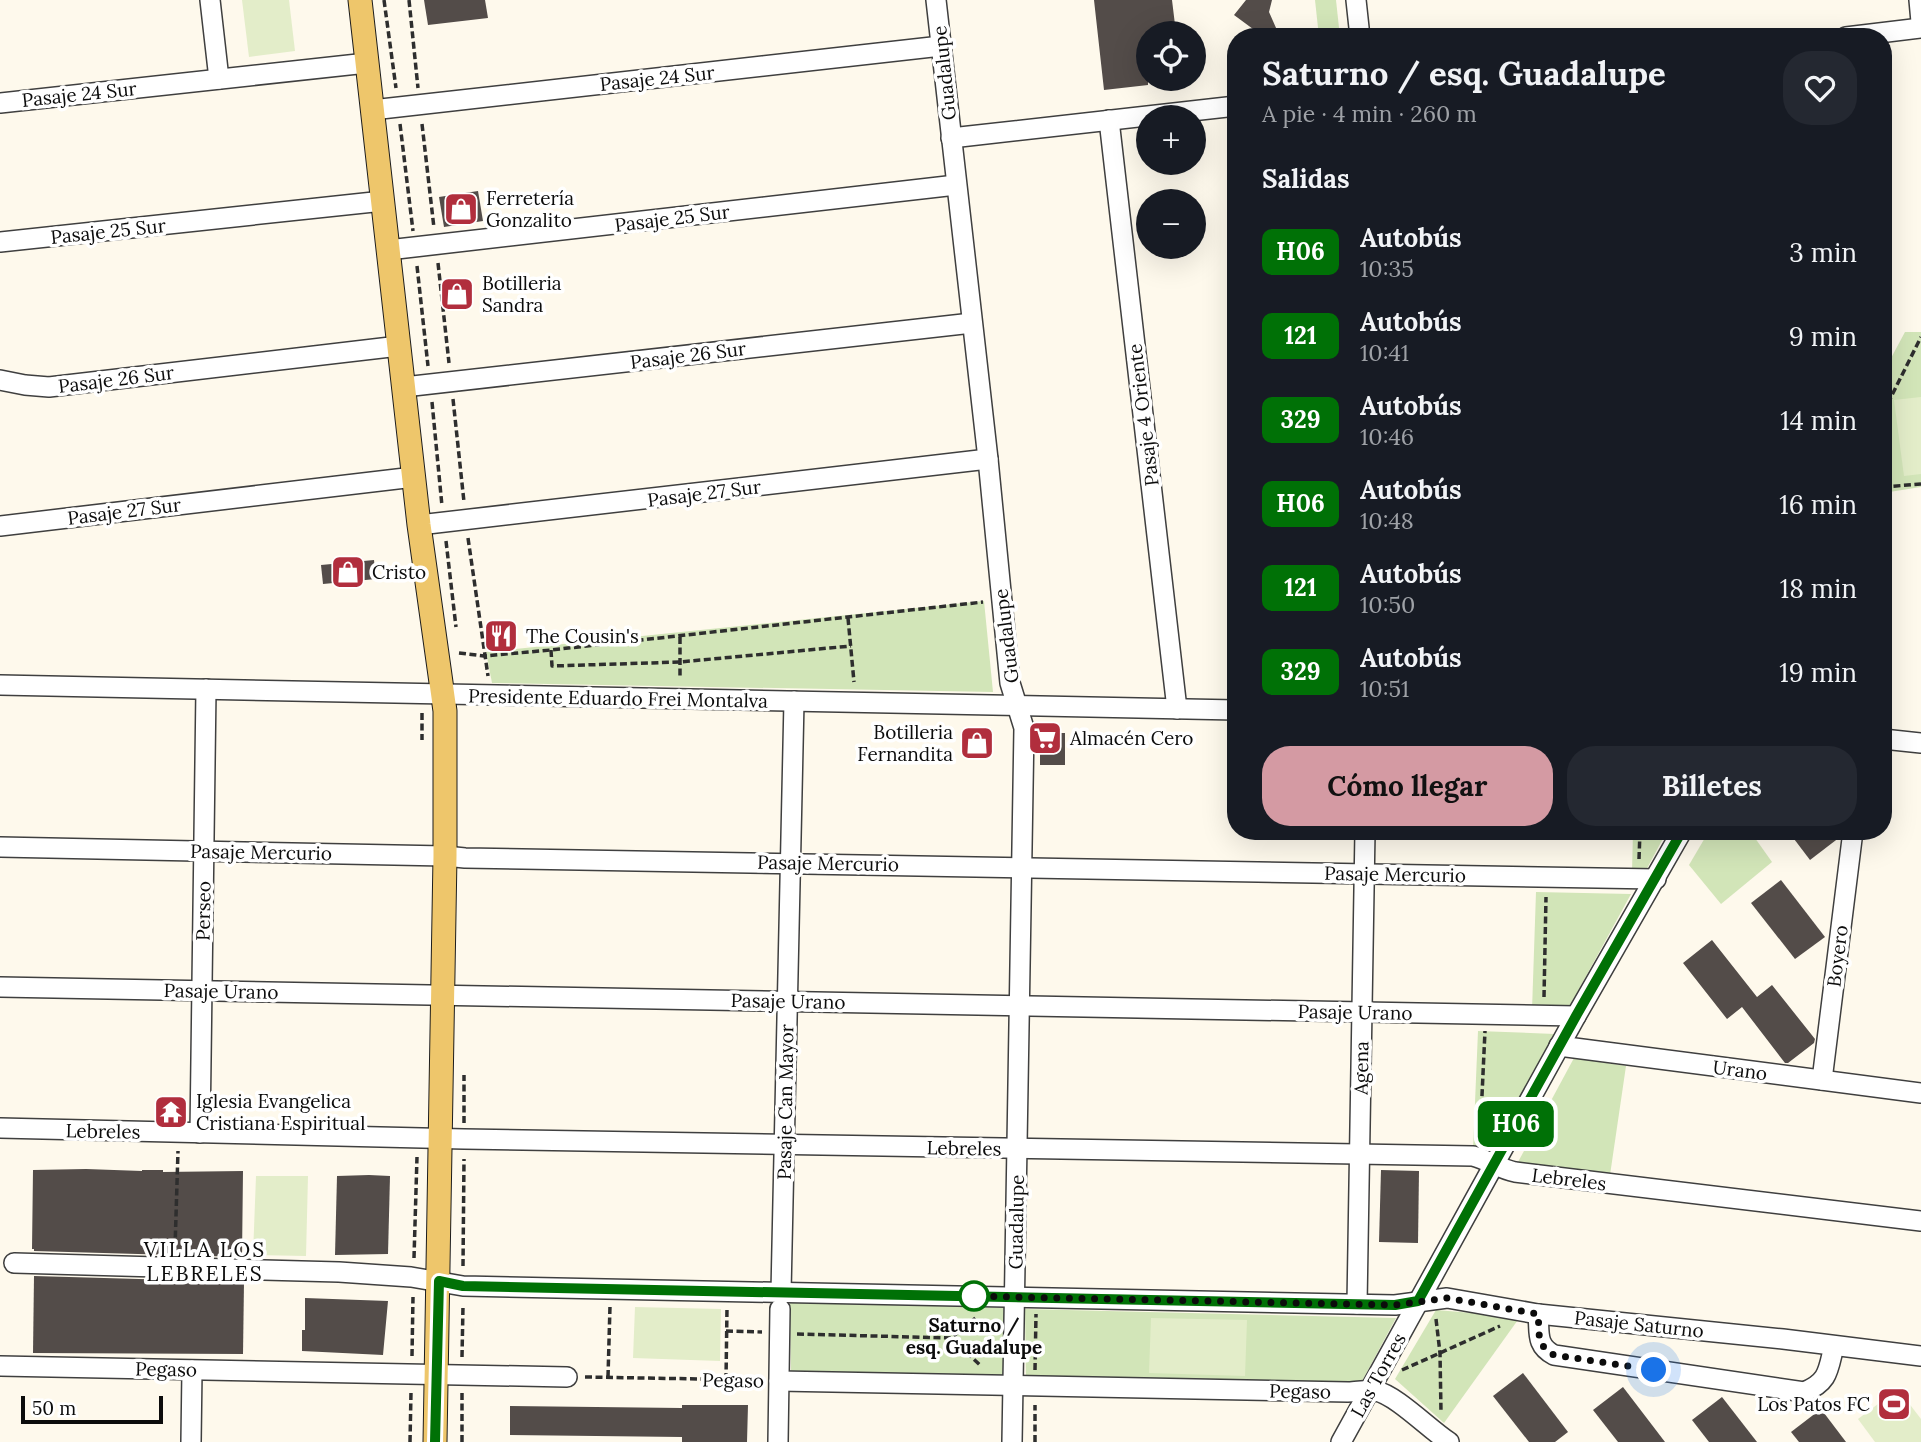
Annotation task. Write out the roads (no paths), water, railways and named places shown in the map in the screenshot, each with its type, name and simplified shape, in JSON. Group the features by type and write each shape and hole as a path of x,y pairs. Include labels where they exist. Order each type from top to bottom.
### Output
{"main road":[{"path":"360,0 419,525 444,694 445,856 435,1442"}],"street":[{"path":"210,0 219,79"},
{"name":"Guadalupe","path":"936,0 988,459 1010,683 1024,728 1017,1149 1008,1297 1007,1385 1012,1442"},
{"path":"1356,0 1359,28"},
{"path":"1919,0 1921,22"},
{"path":"1892,31 1921,28"},
{"name":"Pasaje 24 Sur","path":"372,110 941,46"},
{"name":"Pasaje 24 Sur","path":"0,103 367,63"},
{"path":"951,138 1227,107"},
{"name":"Pasaje 4 Oriente","path":"1109,120 1177,709"},
{"name":"Pasaje 25 Sur","path":"388,250 956,185"},
{"name":"Pasaje 25 Sur","path":"0,242 383,201"},
{"name":"Pasaje 26 Sur","path":"404,387 972,323"},
{"name":"Pasaje 26 Sur","path":"0,380 50,387 399,346"},
{"name":"Pasaje 27 Sur","path":"419,525 988,459"},
{"name":"Pasaje 27 Sur","path":"0,526 414,477"},
{"name":"Presidente Eduardo Frei Montalva","path":"0,685 1227,710"},
{"name":"Perseo","path":"200,1133 206,689"},
{"name":"Pasaje Can Mayor","path":"778,1442 794,701"},
{"path":"1892,739 1921,743"},
{"name":"Agena","path":"1357,1304 1365,840"},
{"name":"Las Torres","path":"1341,1442 1426,1300 1486,1161 1559,1046 1647,879 1675,840"},
{"name":"Boyero","path":"1822,1080 1852,840"},
{"name":"Pasaje Mercurio","path":"0,846 465,858 1647,879"},
{"name":"Pasaje Urano","path":"0,987 1576,1016"},
{"name":"Urano","path":"1559,1046 1921,1093"},
{"name":"Lebreles","path":"0,1128 478,1140 1360,1155 1486,1161 1514,1172 1921,1221"},
{"name":"Pasaje Saturno","path":"14,1263 339,1272 439,1281 463,1286 727,1291 781,1301 1008,1297 1395,1305 1447,1298 1535,1313 1921,1356"},
{"path":"1535,1313 1540,1343 1554,1355 1804,1392 1817,1386 1827,1376 1835,1346"},
{"name":"Pegaso","path":"0,1366 567,1377"},
{"path":"191,1442 192,1370"},
{"name":"Pegaso","path":"779,1381 1348,1392 1374,1385"},
{"path":"1374,1385 1445,1439"}],"place":[{"name":"Ferretería Gonzalito","path":"461,209"},
{"name":"Botilleria Sandra","path":"457,294"},
{"name":"Cristo","path":"348,572"},
{"name":"The Cousin's","path":"501,636"},
{"name":"Almacén Cero","path":"1045,738"},
{"name":"Botilleria Fernandita","path":"977,743"},
{"name":"Iglesia Evangelica Cristiana Espiritual","path":"171,1112"},
{"name":"Saturno / esq. Guadalupe","path":"974,1296"},
{"name":"Los Patos FC","path":"1894,1404"}],"district":[{"name":"VILLA LOS LEBRELES","path":"205,1262"}]}
